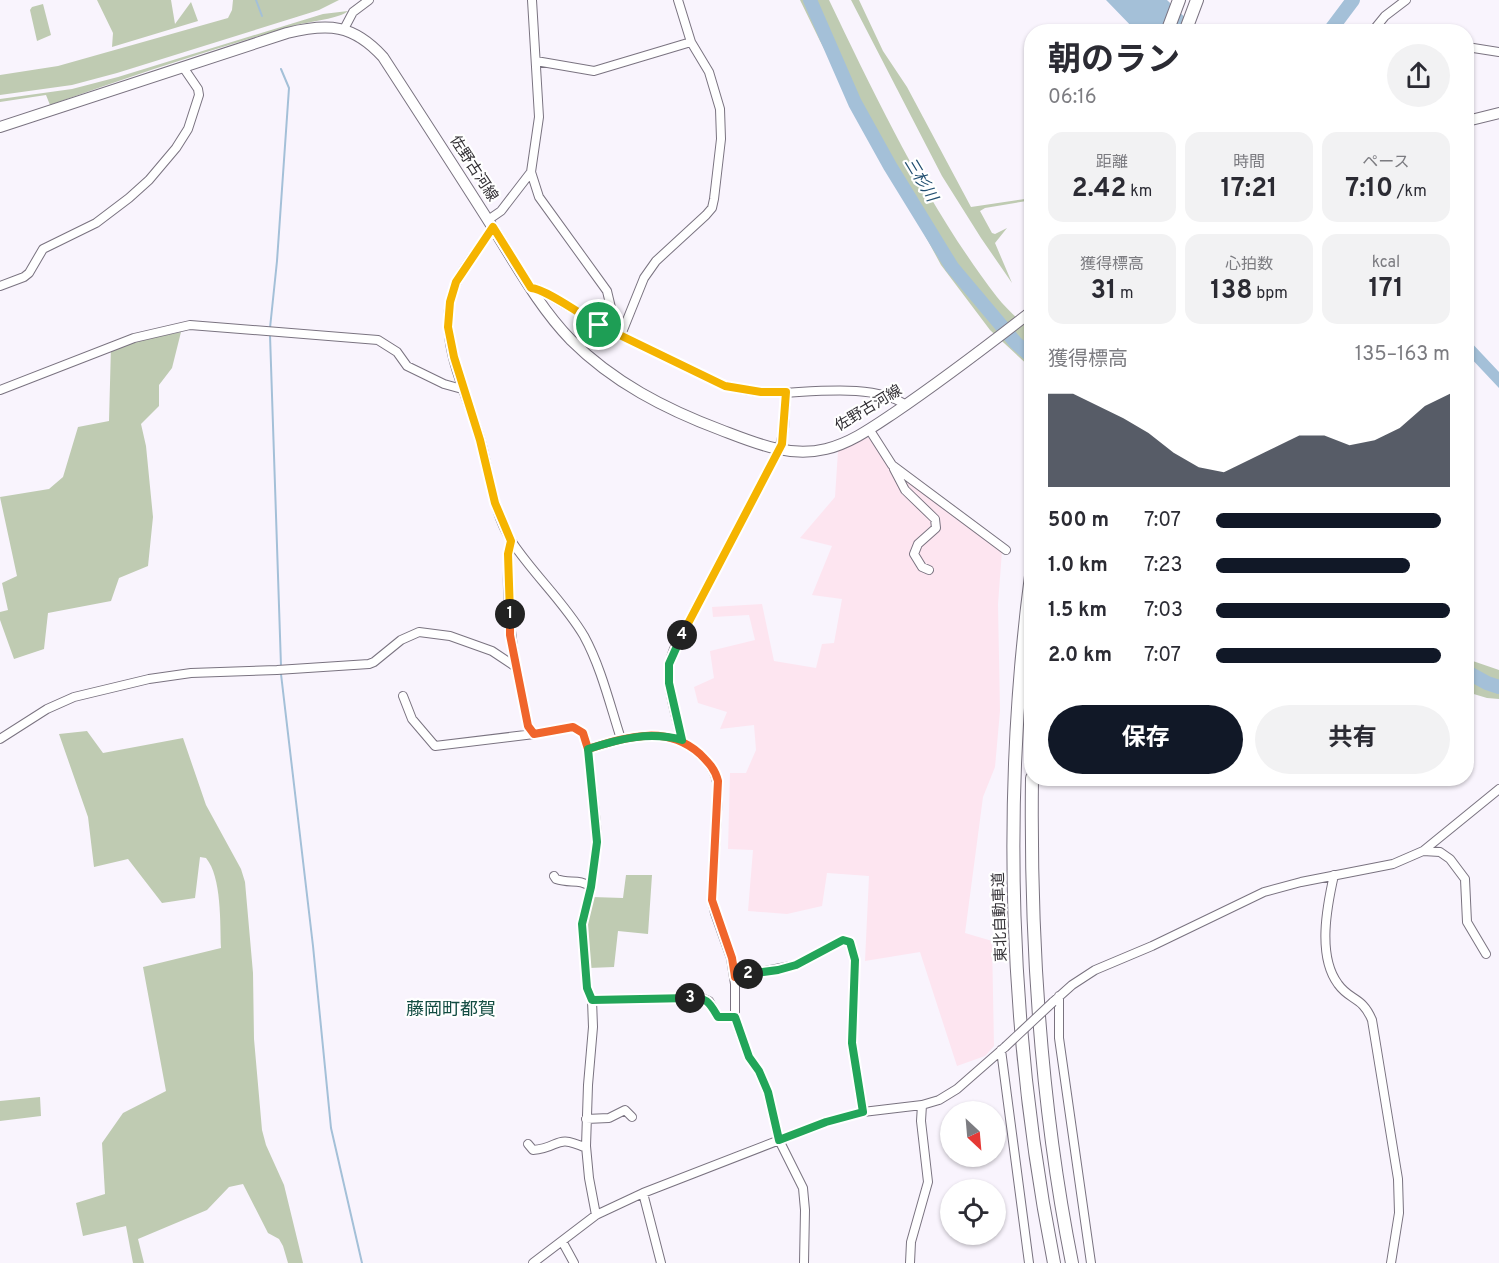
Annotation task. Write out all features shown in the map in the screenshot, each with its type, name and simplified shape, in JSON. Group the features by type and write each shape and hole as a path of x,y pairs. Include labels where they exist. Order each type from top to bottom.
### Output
{"highway":[{"path":"1170,24 1179,0"},
{"path":"1188,24 1196,4"},
{"name":"東北自動車道","path":"1024,638 1015,778 1015,892 1021,1012 1029,1094 1039,1176 1053,1260"},
{"path":"1032,786 1032,891 1037,1010 1051,1134 1071,1263"}],"main road":[{"name":"佐野古河線","path":"0,127 287,33 316,27 344,29 363,38 383,57 531,288 571,340 629,386 674,412 779,450 806,452 827,449 869,429 906,405 1024,317"},
{"path":"1474,119 1499,113"}],"street":[{"path":"344,29 352,12 369,0"},
{"path":"532,0 539,117 531,172 539,197 607,291 612,312 607,329"},
{"path":"621,335 644,278 656,261 712,208 714,199 721,139 720,110 709,72 691,42 678,0"},
{"path":"1378,24 1406,0"},
{"path":"536,61 594,71 691,42"},
{"path":"1474,48 1499,52"},
{"path":"0,286 24,277 44,249 96,223 129,198 149,180 176,148 188,129 199,95 198,89 183,67"},
{"path":"531,172 490,224 456,282 450,302 448,327 462,389 480,440 495,503 511,541 585,637 621,739"},
{"path":"531,288 552,296 607,329 725,386 761,392 850,390 894,398 906,405"},
{"path":"0,390 134,338 190,325 378,340 398,352 407,366 444,384 462,389"},
{"path":"682,740 669,683 671,657 779,450 784,429 786,392"},
{"path":"869,429 905,490 935,519 936,528 918,544 914,554 922,567 929,570"},
{"path":"892,465 1006,550"},
{"path":"511,541 508,554 510,635 528,726 534,734"},
{"path":"0,739 47,709 74,697 149,679 191,673 369,664 401,640 419,633 450,636 492,651 516,667"},
{"path":"403,696 412,719 435,746 573,727 583,733 588,749 597,833 591,887 582,924 587,988 592,1000 593,1027 586,1148 596,1215"},
{"path":"588,749 621,739 667,736 682,740 713,767 718,781 712,900 732,958 735,977 735,1017 749,1057 759,1071 768,1092 779,1140 803,1188 804,1263"},
{"path":"533,1263 596,1215 643,1193 826,1122 863,1112 922,1105 939,1100 957,1089 1056,999 1095,970 1278,887 1393,864 1423,851 1499,789"},
{"path":"1423,851 1440,852 1450,858 1464,879 1467,922 1486,954"},
{"path":"1334,875 1327,906 1326,949 1332,973 1338,984 1364,1004 1372,1020 1398,1179 1399,1213 1391,1263"},
{"path":"554,876 562,881 583,881 591,887"},
{"path":"735,977 796,965 843,940 850,942 855,960 852,1043 863,1112"},
{"path":"592,1000 702,998 709,1001 718,1017 735,1017"},
{"path":"1056,999 1059,1038 1091,1263"},
{"path":"1003,1049 1029,1263"},
{"path":"910,1263 911,1242 928,1182 921,1121 922,1105"},
{"path":"586,1119 609,1118 625,1110 632,1117"},
{"path":"528,1144 533,1150 559,1141 570,1141 586,1148"},
{"path":"643,1193 662,1263"},
{"path":"562,1241 574,1263"}],"shaded area":[{"path":"864,438 870,438 890,469 1002,551 998,604 1000,711 995,767 983,797 965,933 992,941 994,1046 985,1056 957,1066 920,952 865,961 869,876 827,873 822,906 787,914 748,911 753,850 728,849 730,773 746,773 756,750 754,725 720,729 727,712 698,703 694,687 714,678 710,651 755,640 749,615 713,617 712,607 762,604 774,661 816,668 822,644 834,643 842,599 812,595 832,546 800,538 835,497 838,451"}],"green space":[{"path":"97,0 171,0 175,24 191,2 198,21 112,47 113,33"},
{"path":"233,0 339,0 319,10 117,73 72,85 0,95 0,75 58,66 228,18"},
{"path":"800,0 829,0 885,115 926,190 972,263 997,297 1024,325 1024,362 990,330 941,265"},
{"path":"851,0 859,0 883,51 907,87 971,207 1024,199 1024,201 985,208 980,211 992,233 995,234 1007,228 995,243 1012,283 942,176"},
{"path":"43,4 51,35 37,41 30,10 32,7"},
{"path":"348,11 332,18 296,25 203,53 50,105 46,95 0,102 0,99 72,89 118,77 323,14"},
{"path":"181,332 172,368 159,385 159,406 141,424 146,446 153,517 148,566 119,578 111,601 48,613 44,649 14,659 0,620 0,612 8,610 2,583 17,576 0,497 49,489 63,477 78,427 109,421 111,346"},
{"path":"1474,661 1499,670 1499,699 1474,694"},
{"path":"87,731 103,753 183,738 206,805 241,869 245,882 253,973 254,1039 262,1130 266,1145 284,1185 303,1263 288,1263 283,1246 279,1239 268,1233 243,1184 229,1187 207,1210 138,1239 144,1263 133,1263 126,1226 83,1236 76,1203 105,1194 102,1143 123,1113 166,1091 143,967 221,948 218,888 206,858 200,857 195,898 162,903 128,859 94,867 88,817 59,734"},
{"path":"626,875 652,875 648,934 618,931 614,967 589,968 585,926 592,897 623,898"},
{"path":"40,1097 41,1116 0,1121 0,1101"}],"water":[{"path":"1106,0 1167,0 1192,24 1129,24"},
{"path":"1474,345 1499,372 1499,388 1474,361"}],"waterway":[{"path":"256,0 262,16"},
{"name":"三杉川","path":"810,0 855,103 890,166 952,267 1024,350"},
{"path":"1335,24 1353,0"},
{"path":"270,328 289,88 281,69"},
{"path":"270,335 281,666"},
{"path":"281,674 313,946 331,1128 362,1263"},
{"name":"三杉川","path":"1474,676 1499,687"}],"district":[{"name":"藤岡町都賀","path":"451,1010"}],"route":[{"path":"599,325 552,296 531,288 493,227 456,282 450,302 448,327 462,389 480,440 495,503 511,541 508,554 510,635 528,726 534,734 573,727 583,733 588,749 638,736 667,736 682,740 709,762 718,781 712,900 732,958 735,977 796,965 843,940 850,942 855,960 852,1043 863,1112 826,1122 779,1140 768,1092 759,1071 749,1057 735,1017 718,1017 709,1001 702,998 592,1000 587,988 582,924 591,887 597,842 588,749 621,739 638,736 657,736 667,736 682,740 669,683 671,657 782,444 786,392 761,392 725,386 599,325"}]}
